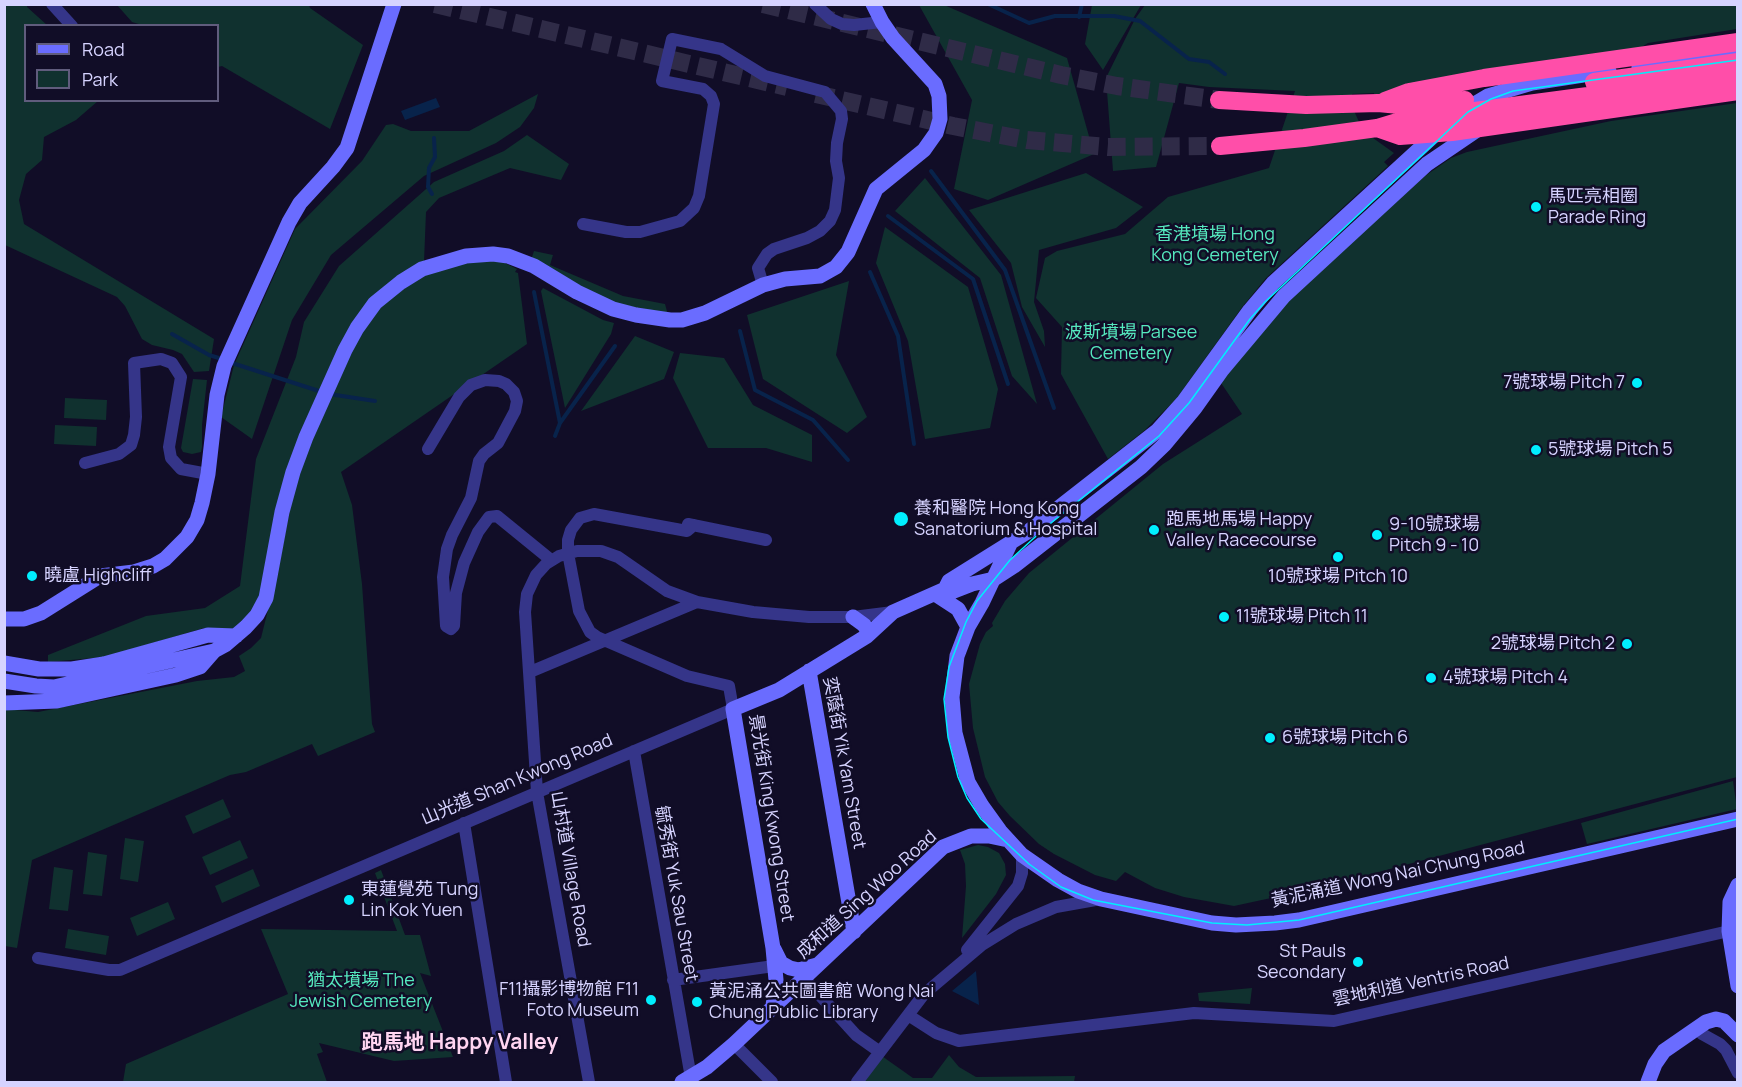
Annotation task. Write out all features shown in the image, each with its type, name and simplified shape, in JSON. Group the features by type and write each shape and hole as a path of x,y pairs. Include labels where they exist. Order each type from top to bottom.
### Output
{"highway":[{"path":"1378,104 1409,92 1449,84 1737,42"},
{"path":"1219,100 1410,106 1737,62"},
{"path":"1220,146 1293,140 1377,128 1400,121 1737,77"},
{"path":"1377,128 1400,136 1452,132 1737,91"}],"street":[{"path":"52,4 70,24"},
{"path":"4,619 32,617 62,602 96,577 146,569 165,559 179,547 197,520 208,474 217,395 226,360 289,222 300,203 347,148 394,4"},
{"path":"815,4 831,19 843,24 854,26 882,22"},
{"path":"4,703 57,701 150,682 200,667 257,615 266,598 282,512 293,472 328,386 357,328 375,303 392,288 422,269 456,258 493,254 515,258 534,266 602,304 624,313 658,319 682,320 694,317 764,285 785,279 820,276 836,267 848,252 876,189 924,150 936,133 940,119 941,106 935,84 882,22 873,4"},
{"path":"583,224 626,232 640,232 680,221 694,208 699,196 714,104 711,96 703,90 662,81 672,39 721,49 765,76 825,92 841,111 836,161 839,178 835,210 830,221 820,231 774,249 767,254 758,268 764,285"},
{"path":"968,627 958,609 940,592 949,580 1029,531 1157,431 1184,400 1250,310 1273,283 1463,110 1488,96 1532,83 1737,52"},
{"name":"黃泥涌道 Wong Nai Chung Road","path":"994,579 1141,467 1165,444 1222,370 1284,296 1427,164 1462,138 1498,119 1546,104 1737,77"},
{"path":"85,464 119,454 130,445 134,435 136,417 134,363 161,359 172,363 181,376 169,447 171,458 181,469 208,474"},
{"path":"428,448 459,397 471,385 493,380 511,388 516,396 515,411 498,443 481,457 471,498 452,535 444,565 442,589 446,626 451,629 454,626 456,593 464,563 478,532 489,517 497,516 551,560"},
{"path":"621,511 766,540"},
{"path":"694,525 687,531 594,514 580,518 571,530 568,540 568,553 579,611 590,632 607,641 687,675 729,686 733,709"},
{"name":"黃泥涌道 Wong Nai Chung Road","path":"1010,544 968,627 957,656 952,708 955,734 968,782 982,806 1008,840 1022,855 1078,891 1101,899 1212,923 1247,925 1291,921 1737,819"},
{"name":"山村道 Village Road","path":"589,1083 537,792 525,612 527,594 536,575 551,560 568,553 593,550 610,553 658,586 698,602 781,615 853,617 893,612"},
{"name":"山光道 Shan Kwong Road","path":"38,958 120,970 779,690 867,636 893,612 940,592 954,591 994,579"},
{"path":"530,672 698,602"},
{"path":"853,617 864,625 868,631 867,636"},
{"path":"4,663 39,669 72,669 104,664 208,635 225,644"},
{"path":"4,681 54,687 225,644"},
{"name":"奕蔭街 Yik Yam Street","path":"809,671 854,932"},
{"name":"景光街 King Kwong Street","path":"733,709 773,948 776,980 773,1006"},
{"name":"毓秀街 Yuk Sau Street","path":"634,751 673,980 686,1080"},
{"path":"464,823 506,1083"},
{"name":"成和道 Sing Woo Road","path":"686,1080 707,1068 734,1044 943,847 971,836 989,836 1008,840"},
{"path":"951,970 1018,886 1022,873 1022,855"},
{"path":"1737,885 1730,902 1729,931 1737,986"},
{"path":"857,1083 924,994 982,945 1027,919 1056,907 1101,899"},
{"name":"雲地利道 Ventris Road","path":"908,1015 936,1033 959,1041 1194,1013 1334,1021 1729,931"},
{"path":"773,948 781,963 790,968 799,970 818,965"},
{"path":"673,980 774,966"},
{"path":"804,978 856,1035 880,1052"},
{"path":"1648,1083 1659,1058 1671,1045 1697,1027 1711,1020 1720,1020 1728,1024 1737,1035"},
{"path":"1697,1027 1702,1034 1726,1050 1737,1073"},
{"path":"734,1044 772,1083"}],"green space":[{"path":"5,4 27,5 46,24 24,24 24,102 97,102 76,120 44,137 42,160 26,174 19,200 24,224 214,339 209,371 194,372 182,354 152,345 142,339 125,306 117,297 5,245"},
{"path":"117,5 309,5 310,8 363,45 330,129 222,66 219,67 219,24 139,24 132,22"},
{"path":"919,5 944,5 1067,58 1094,154 988,200 954,189 972,100"},
{"path":"1092,5 1141,5 1103,70 1085,44"},
{"name":"香港墳場 Hong Kong Cemetery","path":"1145,5 1737,5 1737,29 1648,43 1634,52 1375,98 1374,93 1352,94 1355,113 1360,124 1373,138 1394,153 1384,162 1388,166 1266,278 1176,399 1145,430 1108,459 1061,374 1062,327 1036,298 1045,258 1057,251 1125,234 1168,197 1269,168 1295,91 1209,87 1179,83 1156,167 1113,171 1106,78 1135,19"},
{"path":"538,94 534,108 520,127 496,143 424,176 331,255 292,320 252,439 221,417 234,365 295,229 362,161 386,125 393,124 411,131 469,131"},
{"path":"1737,103 1737,777 1322,887 1234,906 1184,897 1155,888 1125,872 1116,881 1095,875 1039,844 1010,816 998,802 985,777 973,728 969,684 980,644 986,632 993,626 992,623 1005,601 1029,573 1163,464 1242,414 1219,380 1283,305 1425,176 1451,158 1467,152 1611,121"},
{"path":"527,135 569,164 561,180 510,168 439,198 426,212 424,262 394,282 336,357 257,609 236,629 204,628 105,657 48,662 48,655 146,616 205,608 240,586 256,459 296,357 304,322 339,266 434,182 504,151"},
{"path":"1086,173 1143,207 1116,228 1039,250 1034,302 1044,331 1045,347 1022,307 1011,263 969,210"},
{"path":"925,178 1001,275 1037,404 1012,376 980,278 895,211"},
{"path":"885,227 968,287 998,389 990,428 925,439 908,341 876,263"},
{"path":"534,251 553,255 550,265 623,296 665,304 668,315 607,301 531,260"},
{"path":"477,259 503,262 517,269 515,272 518,273 527,344 341,472 352,505 362,584 372,724 375,732 318,756 312,744 246,772 230,775 32,860 17,948 5,946 4,709 38,712 197,681 234,677 245,671 239,656 261,638 302,463 347,356 377,309 411,283 435,269"},
{"path":"849,281 836,355 867,417 847,433 763,379 747,315"},
{"path":"543,288 603,320 614,323 611,334 565,408 541,291"},
{"path":"635,336 674,352 664,379 581,411"},
{"path":"680,353 724,358 753,405 812,435 812,462 766,448 708,448 673,378"},
{"path":"193,379 207,380 201,452 192,454 183,452 181,448"},
{"path":"65,398 107,400 106,420 64,418"},
{"path":"55,425 97,427 96,446 54,444"},
{"path":"1733,781 1737,809 1587,844 1581,823"},
{"path":"223,799 231,817 193,834 185,816"},
{"path":"125,838 144,841 138,882 120,879"},
{"path":"240,840 248,858 210,875 202,857"},
{"path":"978,845 999,853 1005,864 1006,875 996,894 962,938 966,886 965,864 960,850"},
{"path":"88,852 107,855 102,896 83,894"},
{"path":"54,867 73,870 68,911 49,909"},
{"path":"253,869 260,886 222,903 215,886"},
{"name":"猶太墳場 The Jewish Cemetery","path":"381,870 405,935 420,935 431,976 420,973 453,1057 394,1061 319,1043 323,1052 317,1054 327,1082 123,1082 126,1064 288,994 261,929 397,931 375,873"},
{"path":"168,902 175,919 137,936 130,918"},
{"path":"68,929 109,936 106,955 65,948"},
{"path":"1252,988 1250,1004 1199,1001 1198,993"},
{"path":"879,1054 913,1078 932,1078 949,1055 959,1067 976,1077 1075,1076 1074,1082 857,1082"}],"water":[{"path":"436,98 440,107 405,120 401,111"},
{"path":"976,971 979,1005 952,991"}],"waterway":[{"path":"988,4 1029,23 1055,16 1114,16 1140,21 1189,59 1209,62 1225,74"},
{"path":"1079,17 1082,4"},
{"path":"432,194 428,187 429,168 435,157 434,138"},
{"path":"931,171 1005,270 1054,408"},
{"path":"888,216 973,279 1008,384"},
{"path":"870,272 898,336 914,444"},
{"path":"534,292 560,423"},
{"path":"740,331 755,390 813,420 848,460"},
{"path":"172,334 209,355 222,359"},
{"path":"555,436 560,423 615,346"},
{"path":"229,362 322,392"},
{"path":"329,394 375,401"}],"tunnel":[{"path":"435,4 787,87"},
{"path":"763,4 1061,75 1117,86 1219,100"},
{"path":"816,94 953,126 1027,140 1108,147 1220,146"}],"tram line":[{"path":"1738,60 1513,91 1491,99 1468,112 1265,302 1189,403 1159,436 1046,527 1010,560 977,601 966,622 949,667 944,699 948,737 958,777 967,798 981,819 1029,864 1061,887 1093,900 1212,923 1247,925 1299,920 1738,819"}],"place":[{"name":"馬匹亮相圈 Parade Ring","path":"1536,207"},
{"name":"7號球場 Pitch 7","path":"1637,383"},
{"name":"5號球場 Pitch 5","path":"1536,450"},
{"name":"養和醫院 Hong Kong Sanatorium & Hospital","path":"901,519"},
{"name":"跑馬地馬場 Happy Valley Racecourse","path":"1154,530"},
{"name":"9-10號球場 Pitch 9 - 10","path":"1377,535"},
{"name":"10號球場 Pitch 10","path":"1338,557"},
{"name":"曉盧 Highcliff","path":"32,576"},
{"name":"11號球場 Pitch 11","path":"1224,617"},
{"name":"2號球場 Pitch 2","path":"1627,644"},
{"name":"4號球場 Pitch 4","path":"1431,678"},
{"name":"6號球場 Pitch 6","path":"1270,738"},
{"name":"東蓮覺苑 Tung Lin Kok Yuen","path":"349,900"},
{"name":"St Pauls Secondary","path":"1358,962"},
{"name":"F11攝影博物館 F11 Foto Museum","path":"651,1000"},
{"name":"黃泥涌公共圖書館 Wong Nai Chung Public Library","path":"697,1002"}],"district":[{"name":"跑馬地 Happy Valley","path":"460,1043"}],"park label":[{"name":"波斯墳場 Parsee Cemetery","path":"1131,343"}]}
